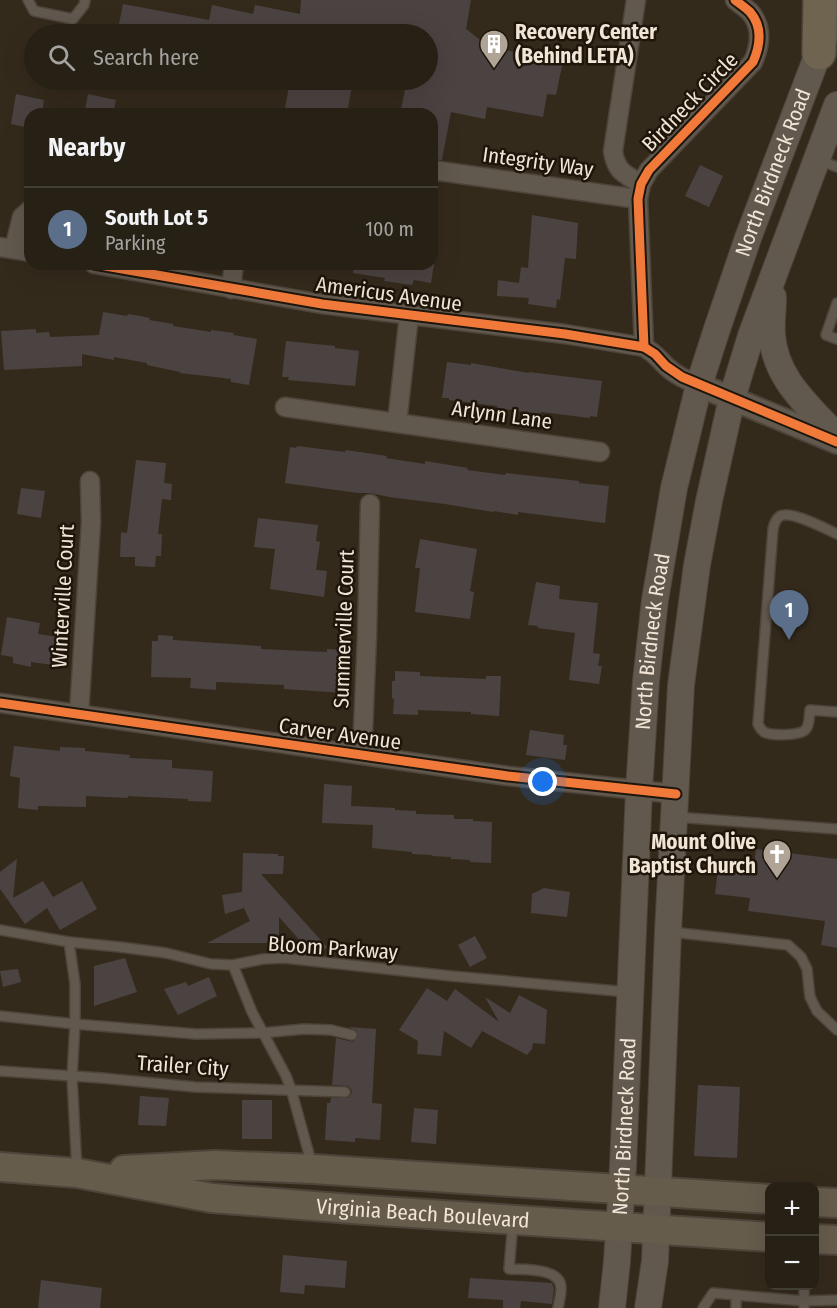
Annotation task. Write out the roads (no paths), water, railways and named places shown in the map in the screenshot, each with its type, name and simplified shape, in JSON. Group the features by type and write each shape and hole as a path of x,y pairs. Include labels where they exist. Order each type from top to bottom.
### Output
{"highway":[{"path":"819,53 820,0"}],"main road":[{"name":"North Birdneck Road","path":"612,1308 617,1270 646,681 655,600 674,488 699,385 716,332 748,238 837,4"},
{"name":"North Birdneck Road","path":"648,1308 655,1261 681,685 697,565 732,398 751,336 774,274 827,163 837,105"},
{"path":"774,274 772,334 783,374 837,437"},
{"name":"Virginia Beach Boulevard","path":"77,1173 215,1165 313,1169 765,1199"},
{"name":"Virginia Beach Boulevard","path":"0,1167 77,1173 212,1198 765,1237"},
{"path":"819,1202 837,1203"},
{"path":"819,1239 837,1240"}],"street":[{"name":"Birdneck Circle","path":"636,0 613,151 619,170 639,192 649,170 753,62 758,50 759,33 751,13 735,0"},
{"name":"Integrity Way","path":"438,171 639,192"},
{"path":"639,192 644,347 682,377 837,442"},
{"path":"15,250 24,215"},
{"name":"Americus Avenue","path":"127,270 322,304 565,334 644,347"},
{"path":"231,289 233,270"},
{"path":"397,423 409,315"},
{"name":"Arlynn Lane","path":"285,407 600,452"},
{"name":"Winterville Court","path":"79,714 91,522 90,482"},
{"name":"Summerville Court","path":"362,756 368,635 370,504"},
{"name":"Carver Avenue","path":"0,703 508,776 639,790 675,805"}],"lane":[{"path":"28,0 34,11 74,19 85,0"},
{"path":"837,304 826,334 837,339"},
{"path":"837,534 794,516 779,517 775,522 758,724 764,732 770,734 800,734 807,728 810,710 837,712"},
{"path":"675,805 837,829"},
{"name":"Bloom Parkway","path":"0,930 69,942 166,953 211,964 233,965 284,958 631,992"},
{"path":"669,932 788,945 801,957 807,969 810,997 817,1011 837,1030"},
{"path":"69,942 75,984 72,1077 77,1173"},
{"path":"233,965 262,1033 286,1076 313,1169"},
{"path":"0,1016 196,1034 262,1033 304,1029 331,1030 352,1035"},
{"name":"Trailer City","path":"0,1071 195,1087 345,1092"},
{"path":"513,1220 509,1269 547,1272 555,1277 560,1281 561,1289 558,1308"},
{"path":"703,1308 713,1293 736,1295 768,1303 804,1304 837,1300"},
{"path":"736,1295 736,1308"}],"place":[{"name":"Recovery Center (Behind LETA)","path":"494,70"},
{"name":"South Lot 5","path":"789,640"},
{"name":"Mount Olive Baptist Church","path":"777,880"}]}
